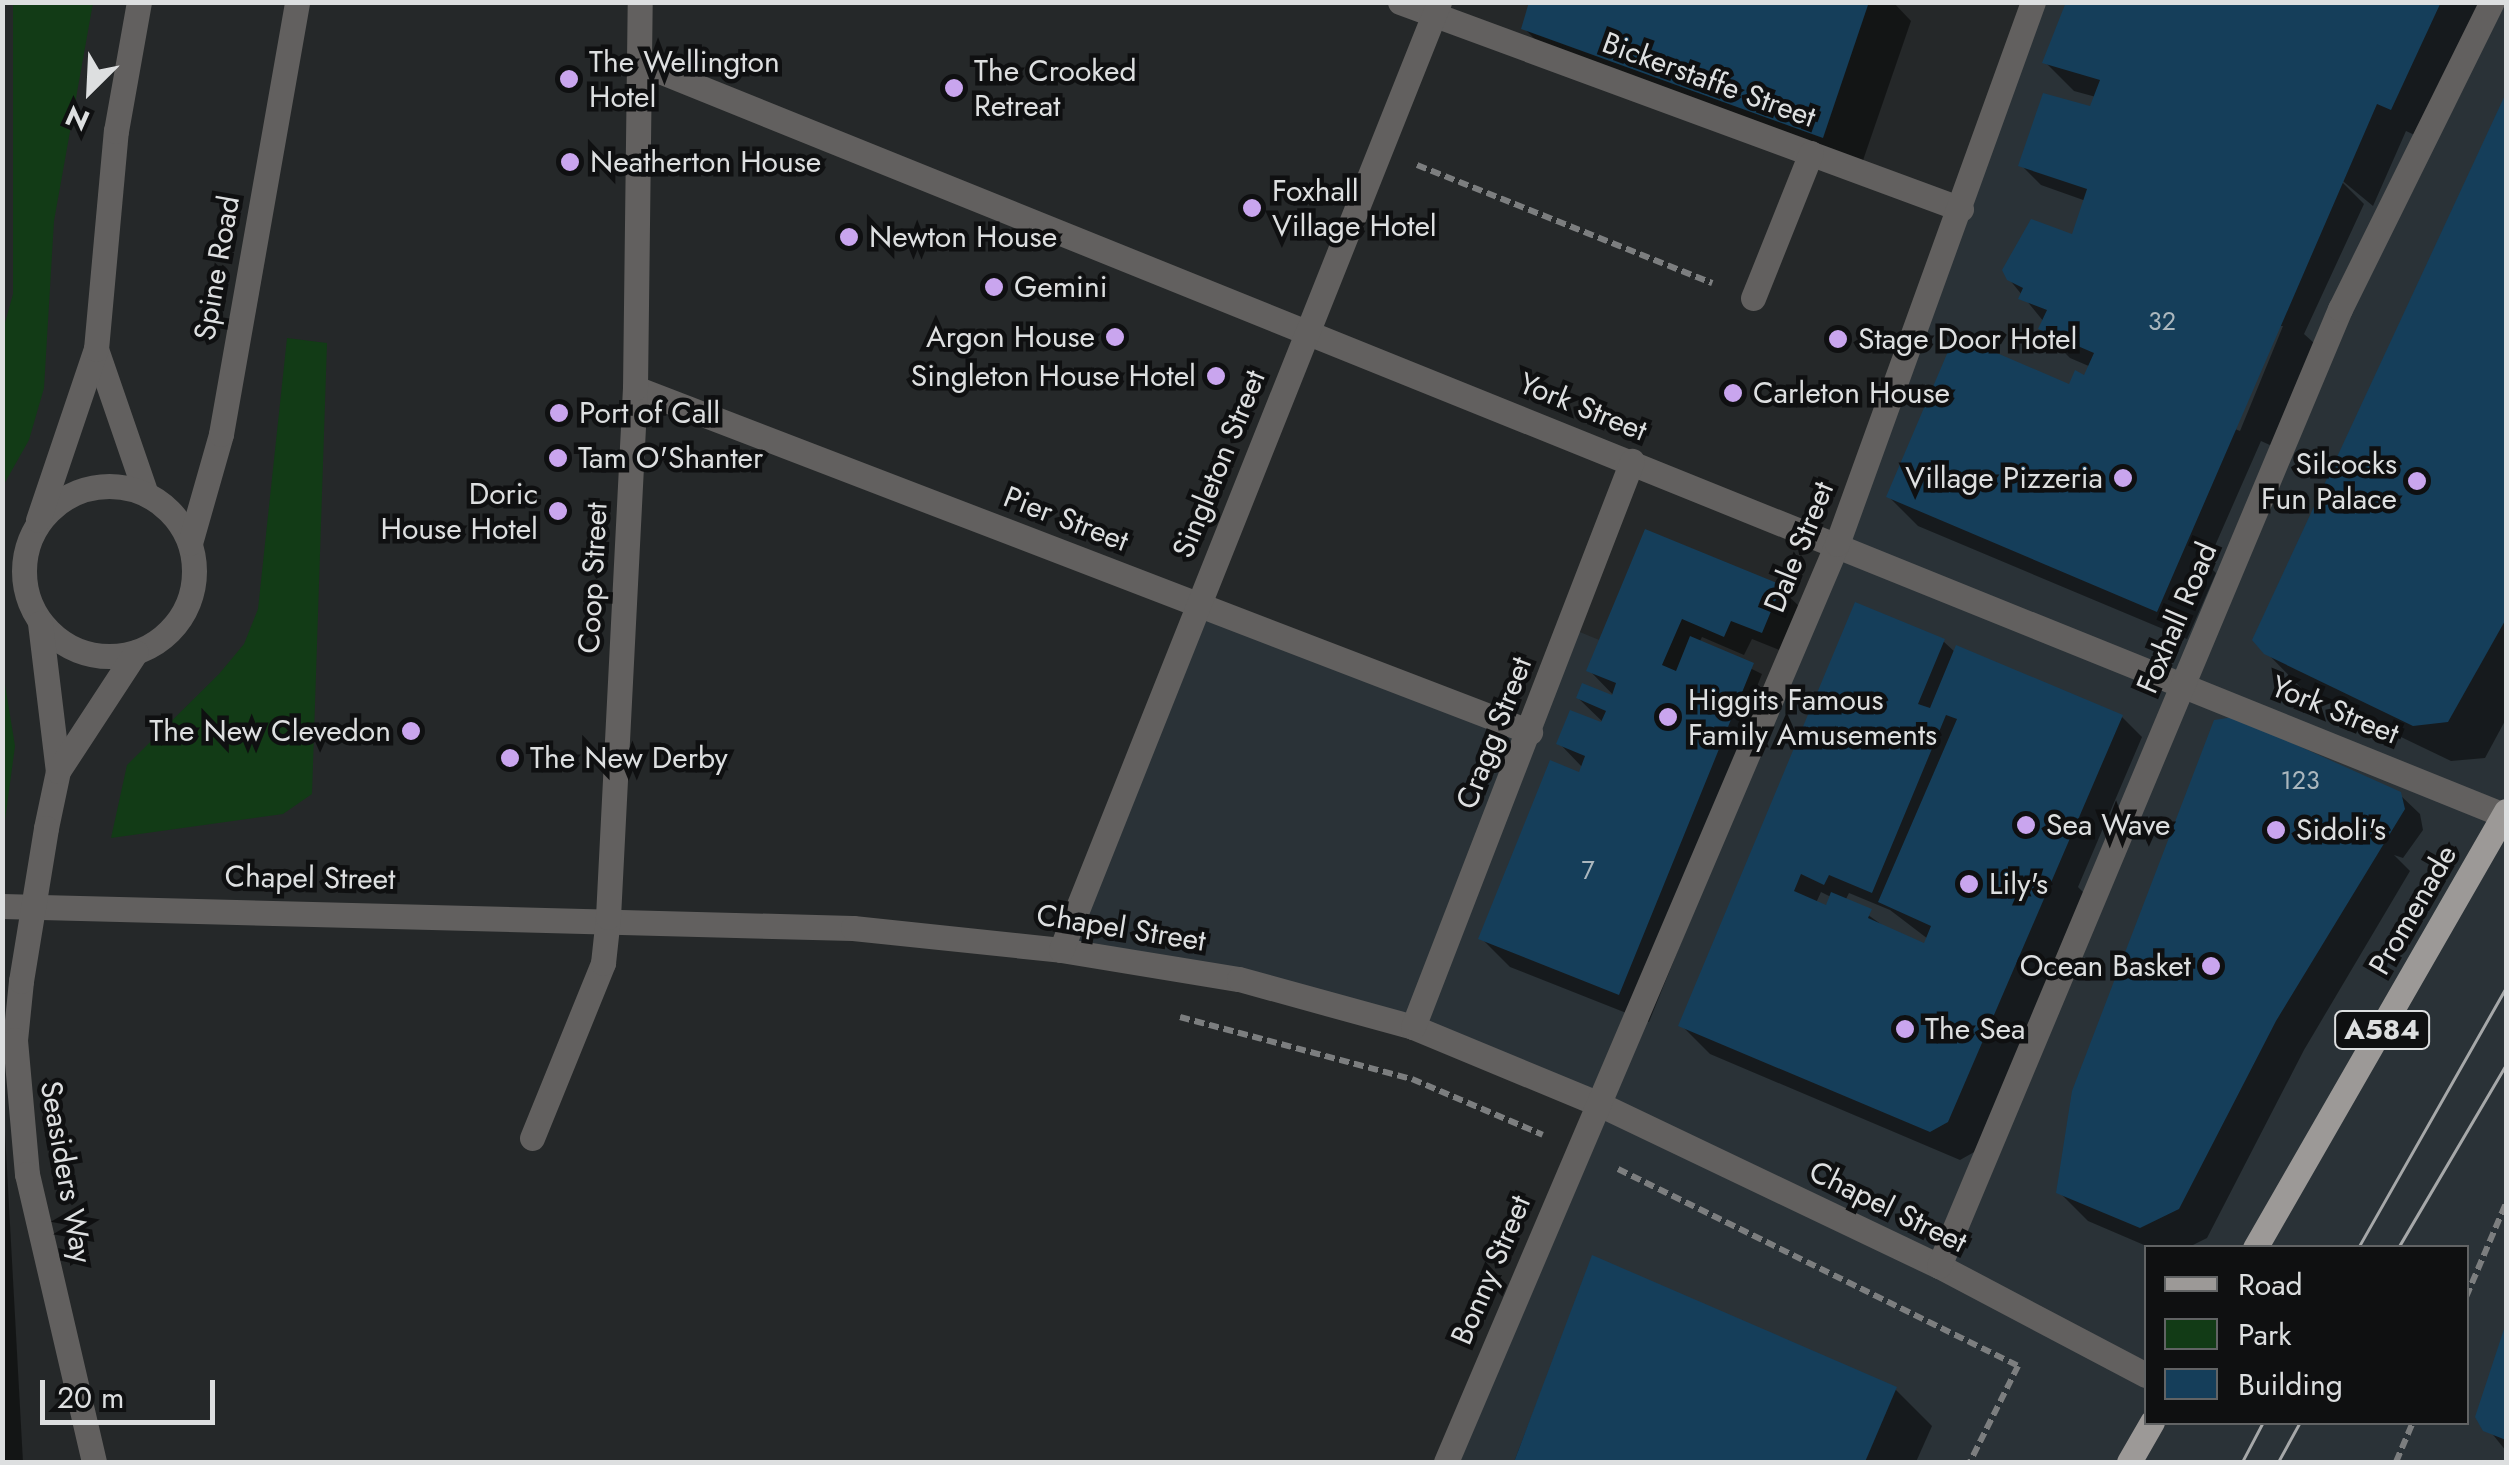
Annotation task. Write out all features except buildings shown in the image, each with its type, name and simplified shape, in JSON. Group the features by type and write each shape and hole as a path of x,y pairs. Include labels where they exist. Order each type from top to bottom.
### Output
{"main road":[{"name":"Promenade","path":"2256,1245 2505,813"},
{"path":"2129,1462 2150,1425"}],"street":[{"name":"Seasiders Way","path":"94,1462 27,1174 15,1040 21,981 58,771 40,622 23,574 96,349 116,131 139,2"},
{"name":"Spine Road","path":"190,543 221,434 298,2"},
{"name":"Coop Street","path":"532,1138 603,963 608,917 635,388 640,2"},
{"name":"Bickerstaffe Street","path":"1400,2 1437,8 1961,209"},
{"name":"Dale Street","path":"1599,1104 1837,544 1961,209 2032,2"},
{"name":"Foxhall Road","path":"1939,1266 2340,309 2492,2"},
{"name":"Singleton Street","path":"1061,950 1437,8"},
{"name":"York Street","path":"637,62 2505,813"},
{"path":"1753,298 1811,153"},
{"name":"Seasiders Way","path":"58,771 136,652 178,621 191,597 190,543 165,506 146,494 96,349"},
{"name":"Pier Street","path":"635,388 1530,732"},
{"name":"Cragg Street","path":"1413,1027 1632,461"},
{"path":"37,524 74,492 110,486 146,494"},
{"path":"40,622 83,652 136,652"},
{"name":"Chapel Street","path":"2,906 608,917 854,928 1061,950 1239,979 1413,1027 1599,1104 1939,1266 2144,1374"},
{"name":"Bonny Street","path":"1446,1462 1599,1104"}],"path":[{"path":"1379,150 1753,298"},
{"path":"1164,1013 1412,1079 1579,1151 2018,1366 1970,1462"},
{"path":"2469,1290 2506,1203"},
{"path":"2396,1462 2412,1425"}],"shaded area":[{"path":"2040,3 2506,3 2506,1462 1446,1462 1599,1104 1413,1027 1061,950 1198,605 1529,732 1570,628 1768,709"}],"green space":[{"path":"13,3 93,3 54,221 44,388 29,440 3,486 3,330 13,294"},
{"path":"287,338 327,343 312,794 283,814 111,838 127,765 219,674 244,644 258,609"},
{"path":"2,666 15,746 3,835 2,835"}],"tram line":[{"path":"2360,1245 2506,988"},
{"path":"2400,1245 2506,1065"},
{"path":"2242,1462 2261,1425"},
{"path":"2278,1462 2298,1425"}],"place":[{"name":"The Wellington Hotel","path":"569,79"},
{"name":"The Crooked Retreat","path":"954,88"},
{"name":"Neatherton House","path":"570,162"},
{"name":"Foxhall Village Hotel","path":"1252,208"},
{"name":"Newton House","path":"849,237"},
{"name":"Gemini","path":"994,287"},
{"name":"Argon House","path":"1115,337"},
{"name":"Stage Door Hotel","path":"1838,339"},
{"name":"Singleton House Hotel","path":"1216,376"},
{"name":"Carleton House","path":"1733,393"},
{"name":"Port of Call","path":"559,413"},
{"name":"Tam O'Shanter","path":"558,458"},
{"name":"Village Pizzeria","path":"2123,478"},
{"name":"Silcocks Fun Palace","path":"2417,481"},
{"name":"Doric House Hotel","path":"558,511"},
{"name":"Higgits Famous Family Amusements","path":"1668,717"},
{"name":"The New Clevedon","path":"411,731"},
{"name":"The New Derby","path":"510,758"},
{"name":"Sea Wave","path":"2026,825"},
{"name":"Sidoli's","path":"2276,830"},
{"name":"Lily's","path":"1969,884"},
{"name":"Ocean Basket","path":"2211,966"},
{"name":"The Sea","path":"1905,1029"}]}
